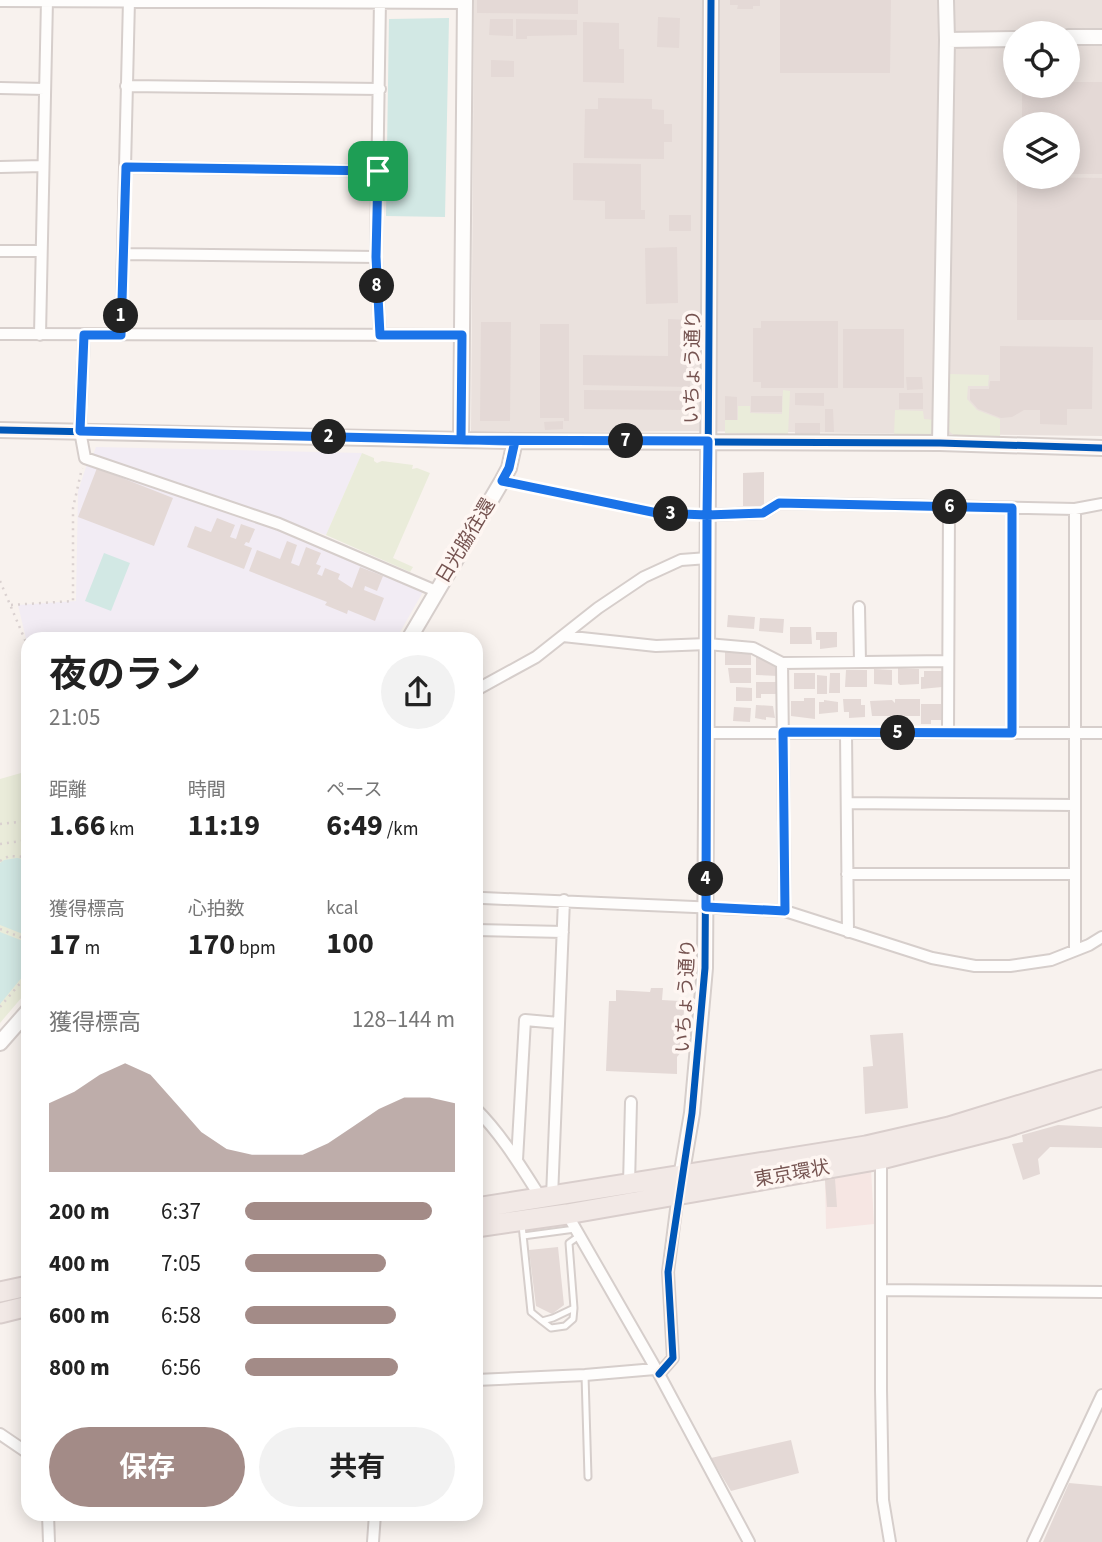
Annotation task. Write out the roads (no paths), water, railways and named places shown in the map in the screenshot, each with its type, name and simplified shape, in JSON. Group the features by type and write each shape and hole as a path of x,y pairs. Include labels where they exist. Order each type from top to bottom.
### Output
{"highway":[{"name":"東京環状","path":"483,1227 522,1229 574,1226 680,1185 949,1126 1102,1080"},
{"name":"東京環状","path":"483,1207 629,1184 680,1185 881,1159 1006,1127 1102,1096"},
{"path":"0,1292 21,1288"},
{"path":"0,1313 21,1308"}],"street":[{"name":"いちょう通り","path":"680,1185 692,1114 700,1035 706,907 711,0"},
{"path":"940,443 946,0"},
{"path":"0,1 465,2 461,440"},
{"path":"40,335 47,1"},
{"path":"121,335 129,1"},
{"path":"380,2 376,257 380,335"},
{"path":"1080,37 1102,37"},
{"path":"947,40 1003,38"},
{"path":"126,86 380,89"},
{"path":"0,88 45,89"},
{"path":"0,167 43,166"},
{"path":"126,167 378,171"},
{"path":"0,251 41,251"},
{"path":"123,254 376,257"},
{"path":"0,334 462,335"},
{"path":"84,335 80,431 85,458 279,524 436,591"},
{"path":"0,430 515,441 940,443 1102,448"},
{"name":"日光脇往還","path":"413,632 509,468 515,441"},
{"path":"707,515 763,513 779,503 1075,509 1102,504"},
{"path":"948,733 949,507"},
{"path":"1012,508 1012,733"},
{"path":"1074,950 1075,509"},
{"path":"483,686 536,657 643,577 681,561 708,558"},
{"path":"859,607 860,662"},
{"path":"564,636 656,646 707,644 752,648 782,663 948,661"},
{"path":"782,663 785,911"},
{"path":"707,733 1102,733"},
{"path":"846,733 848,932"},
{"path":"847,803 1075,805"},
{"path":"847,874 1075,874"},
{"path":"483,898 785,911 932,958 975,966 1010,966 1051,960 1102,937"},
{"path":"547,1198 564,900"},
{"path":"483,930 563,932"},
{"path":"517,1160 525,1020 559,1023"},
{"path":"0,1043 21,1028"},
{"path":"629,1184 631,1102"},
{"path":"483,1116 547,1198"},
{"path":"881,1159 883,1500 890,1542"},
{"path":"483,1380 657,1372 667,1367 673,1358 668,1272 680,1185"},
{"path":"574,1226 657,1372 748,1542"},
{"path":"881,1290 1102,1292"},
{"path":"1033,1542 1102,1395"},
{"path":"0,1434 21,1448"},
{"path":"48,1521 49,1542"},
{"path":"373,1542 374,1521"}],"lane":[{"path":"502,481 657,513 707,515"},
{"path":"522,1229 531,1312 551,1328 565,1326 573,1319 569,1243 574,1226"},
{"path":"542,1321 574,1308"},
{"path":"585,1375 588,1477"}],"water":[{"path":"449,18 445,217 386,216 389,19"},
{"path":"104,553 130,563 111,611 85,601"},
{"path":"21,859 21,933 0,925 0,863 4,860"},
{"path":"0,932 21,940 21,978 0,1004"}]}
